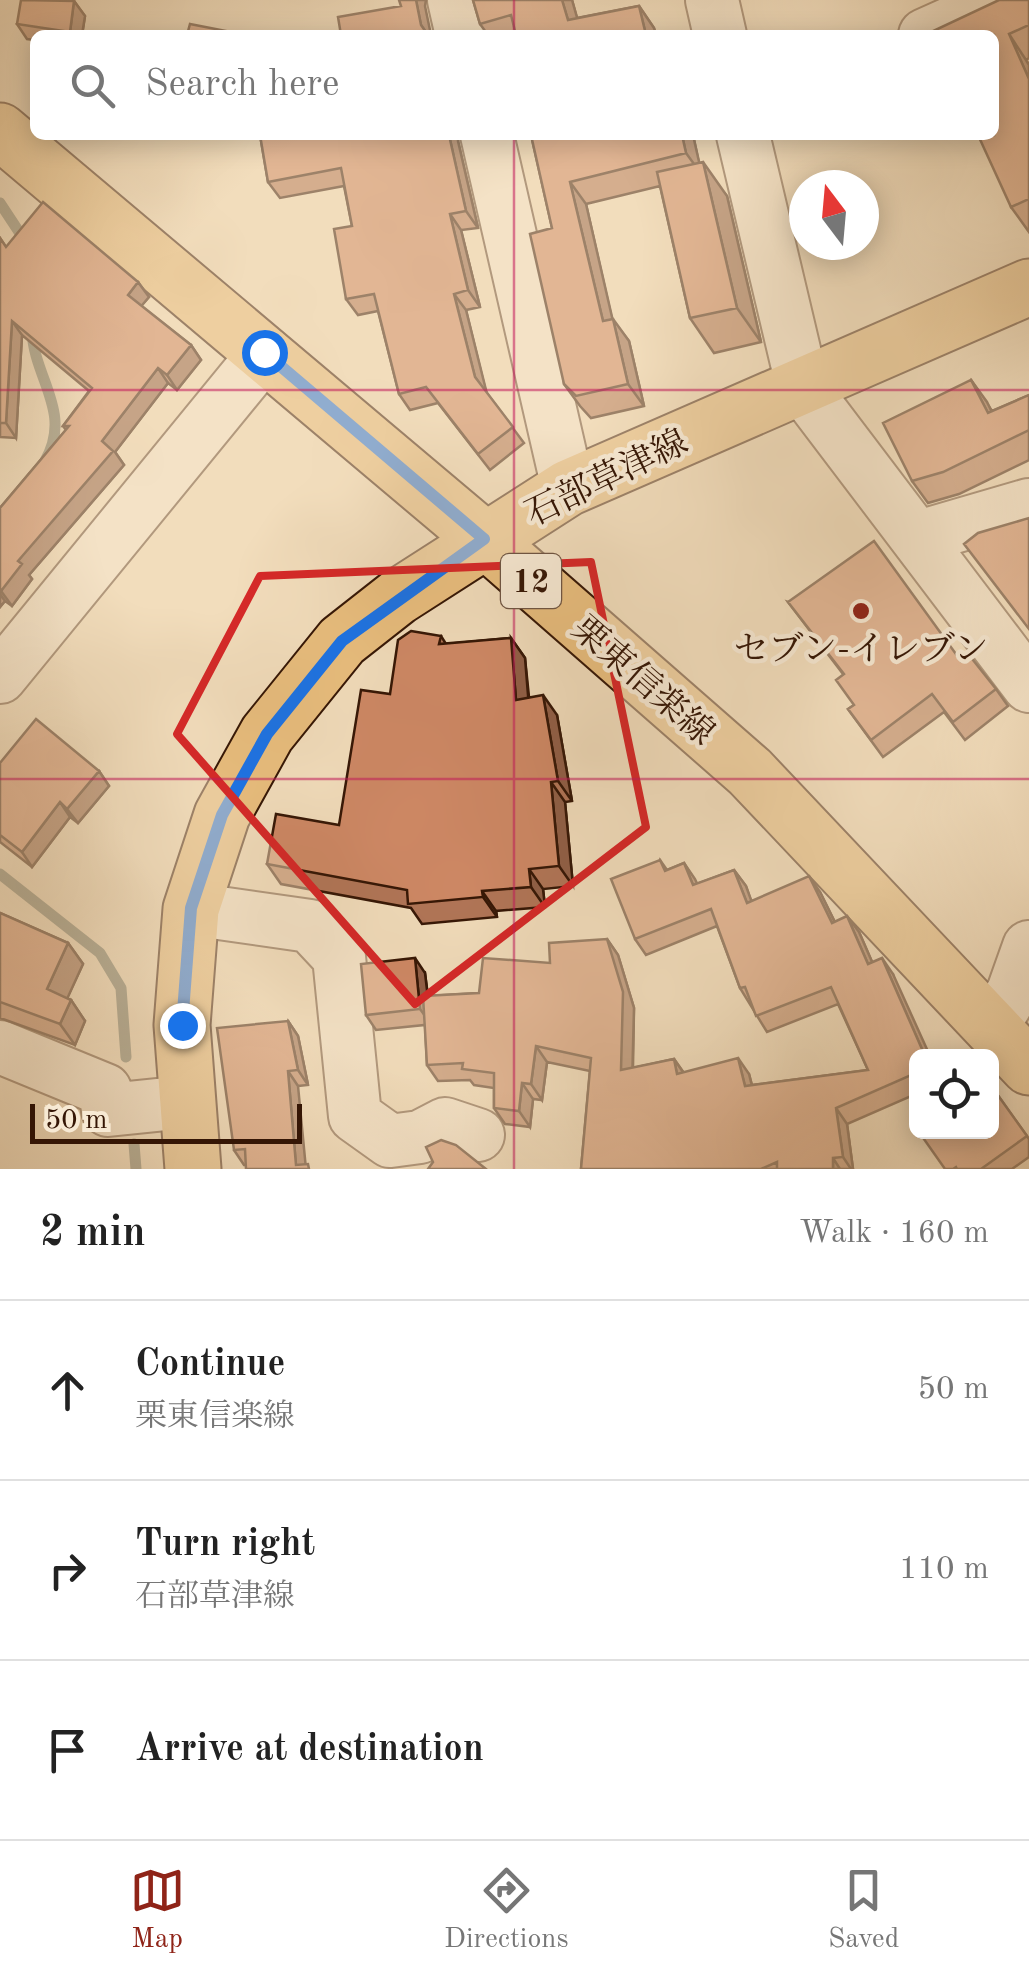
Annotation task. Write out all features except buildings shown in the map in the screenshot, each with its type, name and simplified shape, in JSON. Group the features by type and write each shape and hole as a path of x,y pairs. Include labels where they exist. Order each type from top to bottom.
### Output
{"main road":[{"name":"栗東信楽線","path":"0,130 484,539 750,772 1029,1067"},
{"name":"石部草津線","path":"193,1169 182,1025 191,908 222,815 267,734 342,641 484,539 568,488 1029,287"}],"street":[{"path":"454,0 461,30"},
{"path":"712,0 719,30"},
{"path":"936,30 1003,0"},
{"path":"488,140 568,488"},
{"path":"744,140 802,388 920,537 1029,686"},
{"path":"0,677 264,352"},
{"path":"920,537 1029,505"},
{"path":"191,908 310,926 339,957 355,1116 390,1142 420,1137 446,1124 478,1135"},
{"path":"992,1027 1013,992 1029,947"},
{"path":"0,1047 105,1090 108,1110 186,1102"}],"highlighted area":[{"path":"591,562 646,827 415,1004 177,734 260,576"}],"waterway":[{"path":"0,203 27,244"},
{"path":"32,331 54,411 53,443 45,461"},
{"path":"0,874 100,953 121,988 126,1057"},
{"path":"134,1144 136,1169"}],"place":[{"name":"セブン-イレブン","path":"861,611"}],"route":[{"path":"182,1025 191,908 222,815 267,734 342,641 398,597 484,539 264,352"}]}
